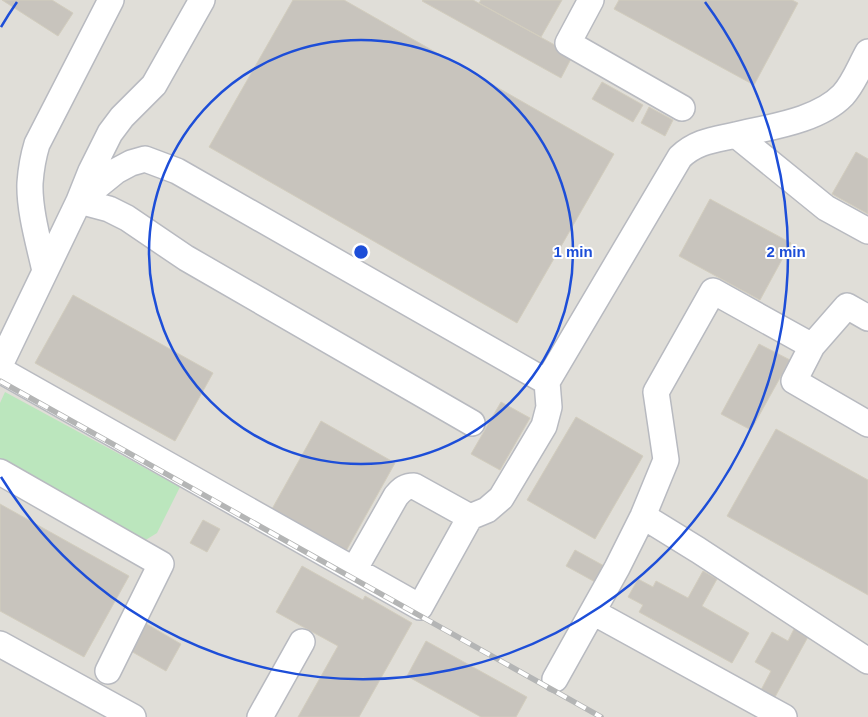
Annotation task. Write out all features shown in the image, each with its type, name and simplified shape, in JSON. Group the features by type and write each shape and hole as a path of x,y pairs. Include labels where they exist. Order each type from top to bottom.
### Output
{"lane":[{"path":"45,271 30,185 32,164 37,144 111,0"},
{"path":"0,364 110,133 122,117 154,85 202,0"},
{"path":"591,0 568,42 682,108"},
{"path":"0,370 420,607 470,517 488,510 501,498 544,426 549,407 547,382 680,157 690,148 702,142 793,122 831,104 842,95 852,81 868,52"},
{"path":"736,135 826,208 868,231"},
{"path":"79,201 116,171 131,163 145,159 177,171 547,382"},
{"path":"79,201 109,209 127,218 186,258 472,423"},
{"path":"555,679 617,568 643,516 666,460 656,392 713,291 812,346"},
{"path":"868,318 847,306 812,346 794,381 868,424"},
{"path":"0,472 161,564 108,671"},
{"path":"354,570 396,496 402,489 414,486 470,517"},
{"path":"643,516 868,661"},
{"path":"593,612 784,717"},
{"path":"260,717 302,642"},
{"path":"0,644 134,717"}],"shaded area":[{"path":"0,0 868,0 868,717 0,717"}],"green space":[{"path":"5,392 180,487 157,533 139,544 0,459 0,403"}],"building":[{"path":"2,0 52,0 73,13 58,36"},
{"path":"293,0 344,0 614,154 517,323 209,147"},
{"path":"423,0 473,0 573,55 561,78"},
{"path":"481,0 562,0 541,37 479,3"},
{"path":"619,0 792,0 798,3 754,85 614,9"},
{"path":"602,82 643,105 633,122 592,99"},
{"path":"649,107 673,120 665,136 641,123"},
{"path":"856,152 868,159 868,214 832,194"},
{"path":"710,199 791,243 760,300 679,256"},
{"path":"73,295 213,373 175,441 35,363"},
{"path":"759,344 790,360 751,430 721,414"},
{"path":"501,402 530,418 500,470 471,454"},
{"path":"576,417 643,456 595,539 527,500"},
{"path":"321,421 395,463 346,551 272,509"},
{"path":"776,429 868,480 868,595 727,516"},
{"path":"0,504 129,576 84,657 0,611"},
{"path":"203,520 220,529 207,552 190,543"},
{"path":"575,550 606,567 597,583 566,566"},
{"path":"302,566 363,600 365,596 412,623 359,717 298,717 338,646 276,612"},
{"path":"703,571 717,579 702,606 749,633 732,663 639,612 643,605 628,597 638,579 653,587 656,581 688,598"},
{"path":"145,623 181,644 166,671 129,650"},
{"path":"795,627 809,635 775,697 761,690 771,671 755,662 772,632 788,641"},
{"path":"426,641 527,697 516,717 481,717 407,676"}],"railway":[{"path":"0,381 601,717"}]}
